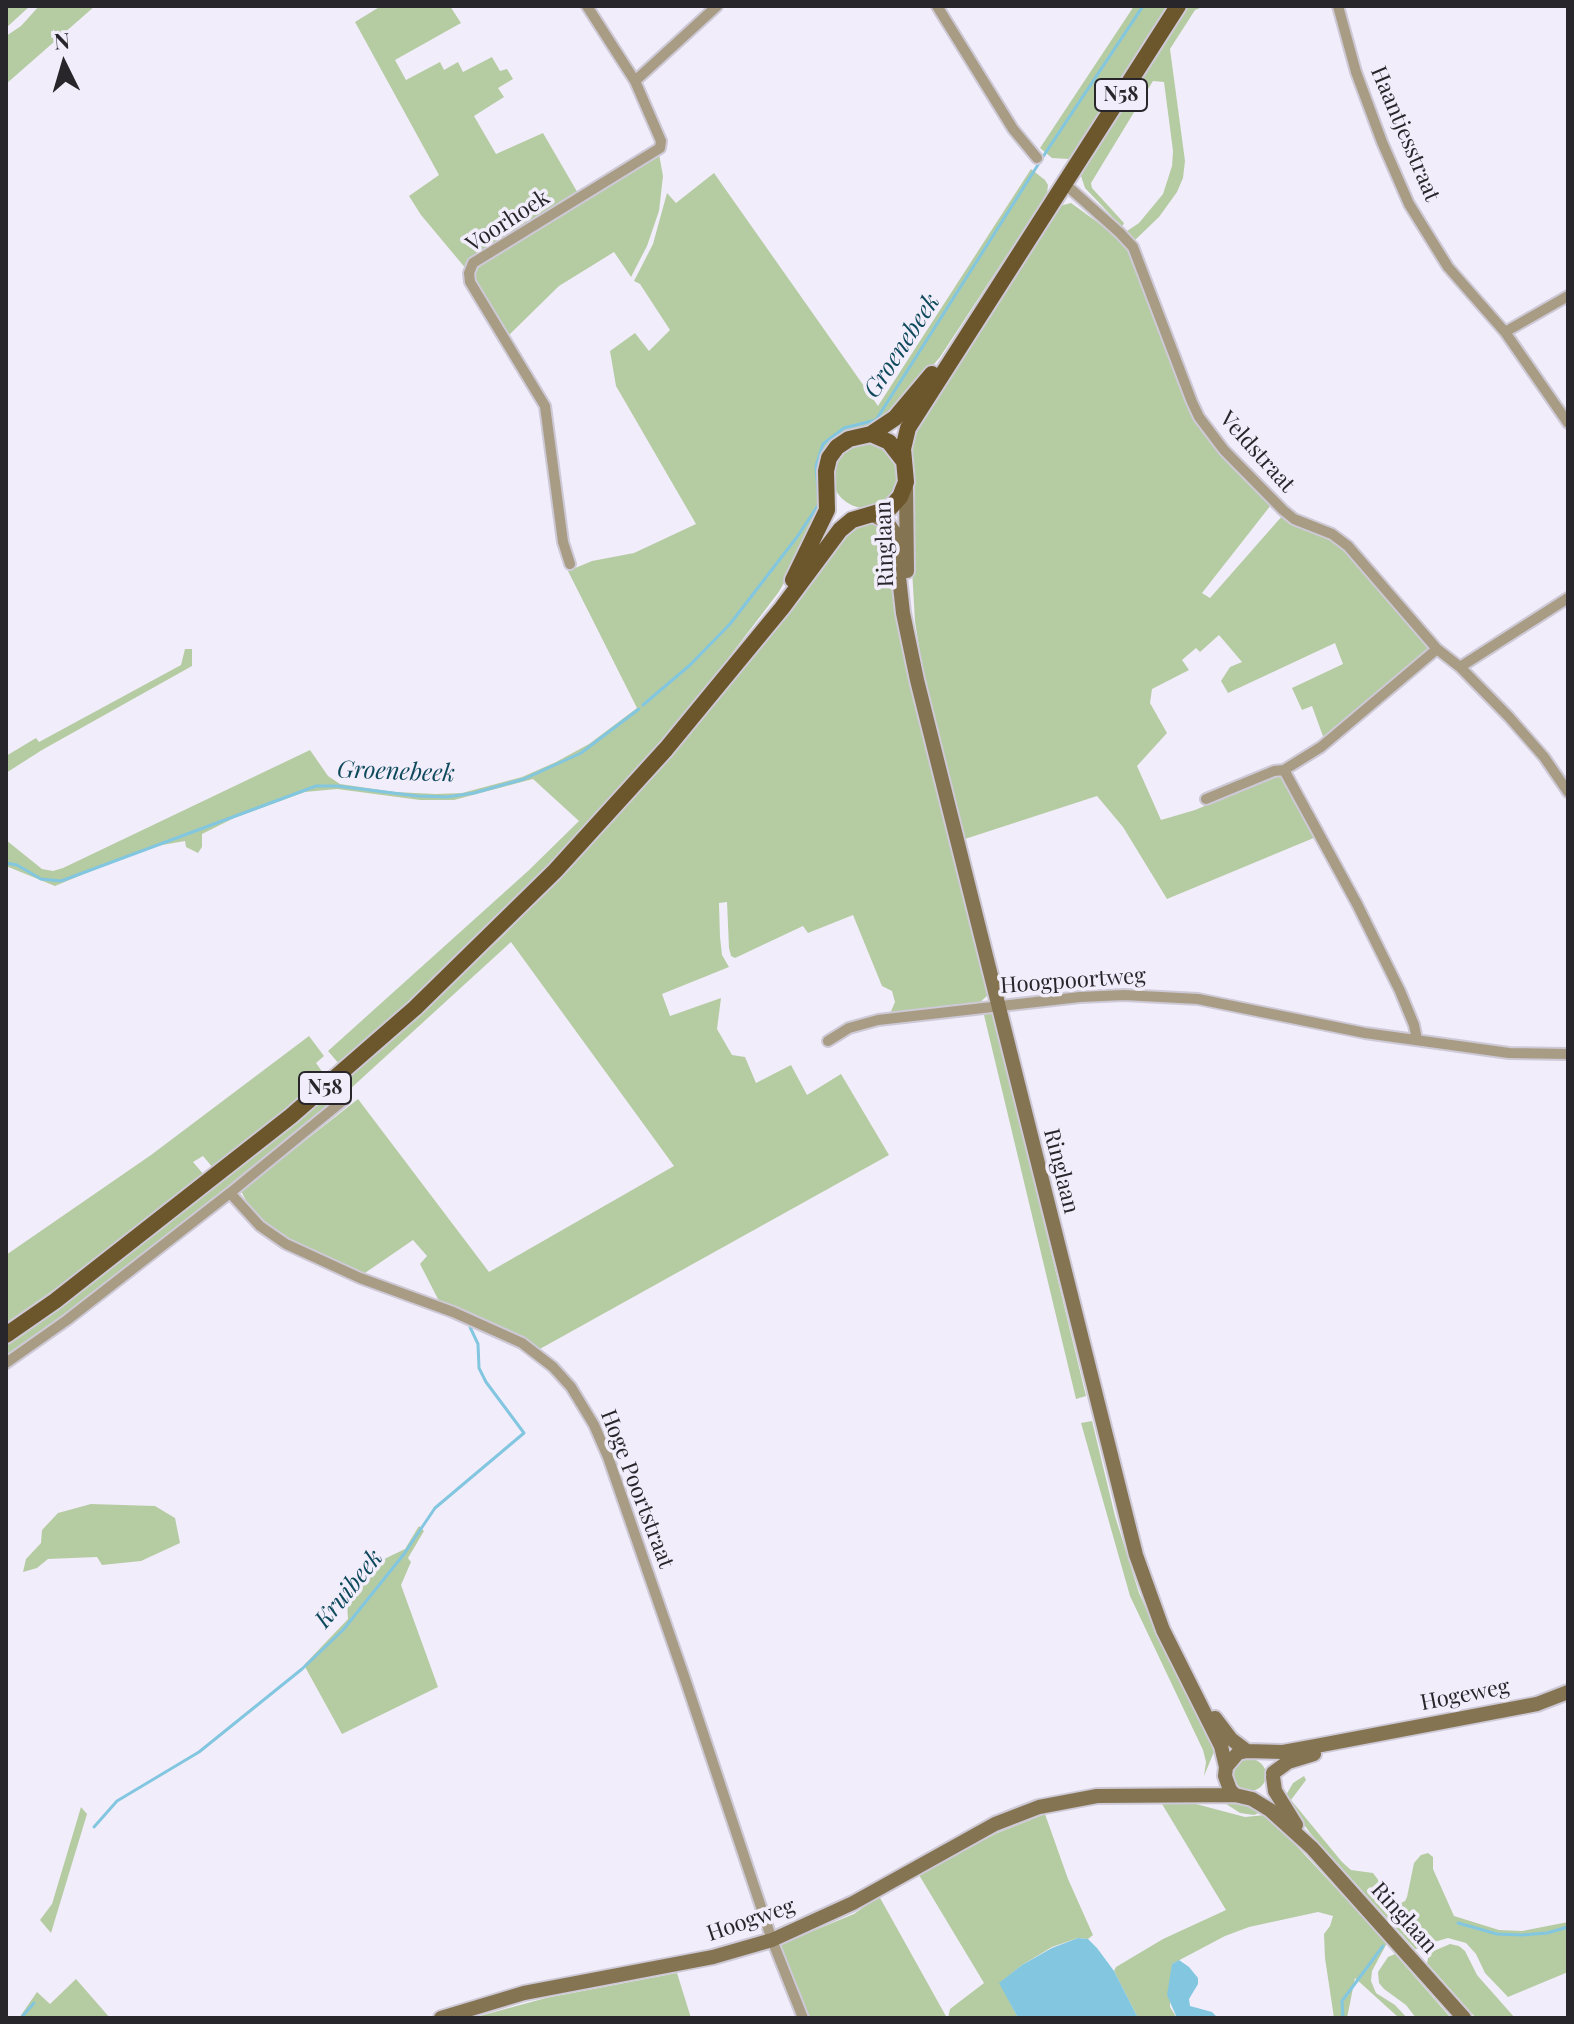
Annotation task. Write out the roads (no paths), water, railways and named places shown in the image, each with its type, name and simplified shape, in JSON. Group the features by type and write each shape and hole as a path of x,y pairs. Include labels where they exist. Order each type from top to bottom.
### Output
{"main road":[{"name":"N58","path":"906,474 904,443 908,428 1178,6"},
{"name":"N58","path":"871,434 895,418 974,321"},
{"path":"871,434 889,442 900,452 906,474 900,497 889,509 869,516 841,507 827,485 826,471 829,458 837,447 849,439 871,434"},
{"name":"Ringlaan","path":"906,474 904,502 911,652"},
{"name":"N58","path":"764,628 819,530 828,506 827,485"},
{"name":"N58","path":"6,1335 55,1301 280,1124 415,1008 555,871 666,749 782,608 840,530 852,520 869,516"},
{"name":"Ringlaan","path":"869,516 887,522 894,532 903,613 911,652 1136,1555 1163,1630 1221,1746 1230,1790 1235,1795 1252,1799 1277,1816 1312,1848 1464,2018"},
{"name":"Hogeweg","path":"1251,1751 1283,1752 1537,1704 1568,1692"},
{"name":"Ringlaan","path":"1194,1693 1231,1739 1268,1760 1275,1791 1312,1848"},
{"name":"Hogeweg","path":"1273,1775 1288,1762 1368,1736"},
{"path":"1172,1795 1210,1787 1226,1772 1231,1759 1251,1751"},
{"path":"1252,1799 1262,1796 1270,1788 1273,1775"},
{"path":"1172,1795 1235,1795"},
{"name":"Hoogweg","path":"441,2018 511,1996 713,1957 772,1940 853,1903 995,1824 1053,1803 1097,1796 1172,1795"}],"street":[{"name":"Voorhoek","path":"570,564 563,542 545,406 470,282 469,273 473,263 660,148 661,141 635,81 587,6"},
{"path":"635,81 717,6"},
{"path":"937,6 1013,129 1037,158"},
{"name":"Haantjesstraat","path":"1338,6 1361,86 1409,204 1448,267 1505,332"},
{"name":"Veldstraat","path":"1064,183 1128,241 1180,375 1208,431 1283,510 1294,519 1332,534 1348,546 1437,649 1460,667 1518,727 1568,792"},
{"path":"1568,296 1505,332 1568,423"},
{"path":"1460,667 1568,598"},
{"path":"1206,799 1274,771 1284,770 1321,747 1437,649"},
{"path":"1284,770 1400,991 1417,1040"},
{"name":"Hoogpoortweg","path":"828,1041 849,1028 878,1020 1080,997 1154,995 1211,1002 1365,1033 1522,1055 1568,1054"},
{"path":"6,1363 67,1320 345,1099"},
{"name":"Hoge Poortstraat","path":"230,1193 260,1226 286,1244 360,1278 453,1312 522,1343 553,1367 571,1387 594,1425 608,1457 772,1940 803,2018"}],"water":[{"path":"1078,1938 1088,1939 1097,1948 1114,1971 1138,2018 1018,2018 999,1983 1022,1965"},
{"path":"1179,1960 1198,1978 1189,1999 1190,2006 1212,2012 1218,2018 1177,2018 1167,1995 1172,1964"}],"waterway":[{"name":"Groenebeek","path":"643,705 690,665 730,624 797,537 819,504 816,466 823,444 844,428 876,420 1143,6"},
{"name":"Groenebeek","path":"6,863 17,865 41,879 61,881 316,786 417,796 447,797 474,793 524,779 581,753 639,709"},
{"name":"Kruibeek","path":"94,1827 117,1801 199,1752 302,1669 343,1630 404,1554 435,1508 524,1433 486,1382 479,1368 478,1344 470,1327"},
{"name":"Kruibeek","path":"1458,1923 1497,1934 1522,1935 1568,1927"},
{"name":"Kruibeek","path":"1343,2018 1342,2001 1383,1946"},
{"name":"Kruibeek","path":"21,2018 34,2003"}]}
